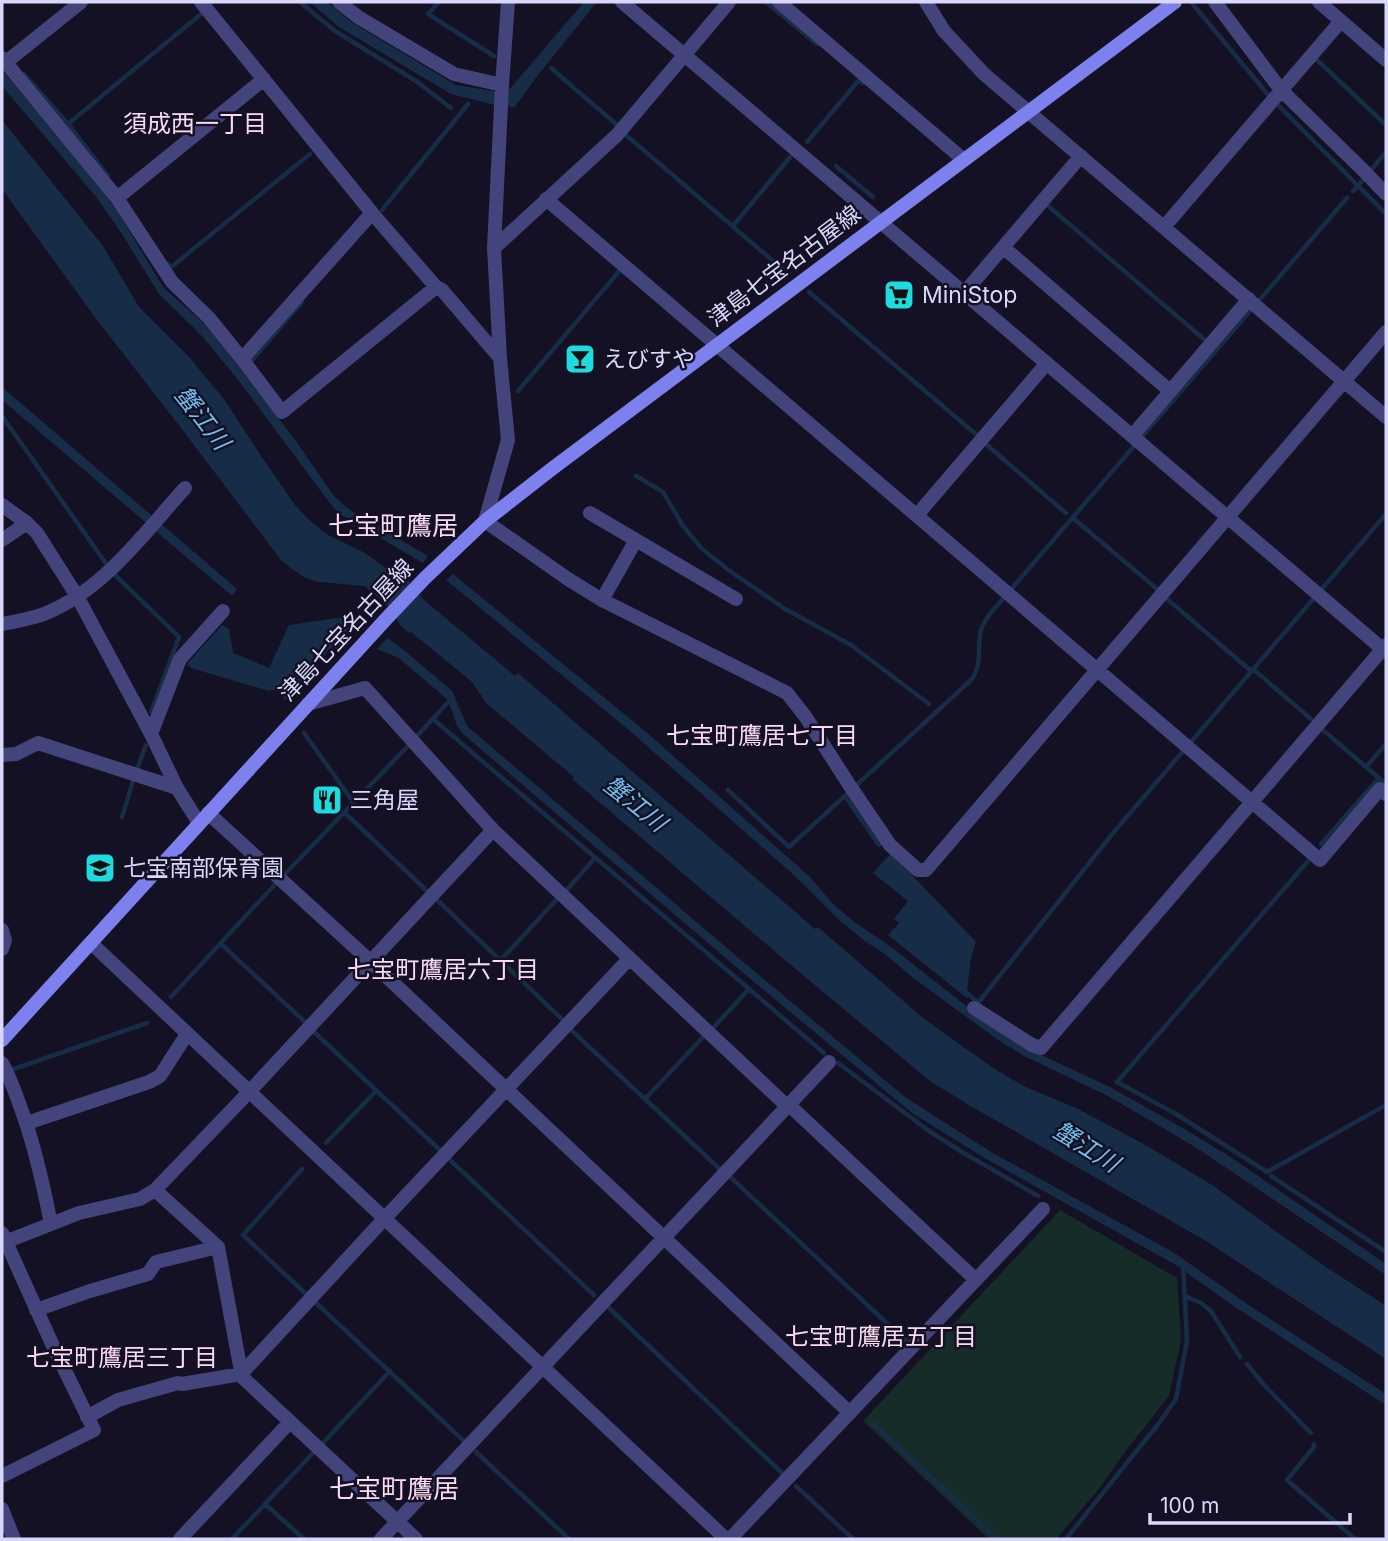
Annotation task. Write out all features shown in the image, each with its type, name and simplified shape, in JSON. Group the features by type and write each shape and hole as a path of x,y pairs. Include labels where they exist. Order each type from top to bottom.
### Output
{"main road":[{"name":"津島七宝名古屋線","path":"2,1039 386,619 485,521 1171,3"}],"street":[{"path":"81,2 3,60 117,198 172,282 209,318 282,412 436,287"},
{"path":"201,2 372,213 500,358"},
{"path":"340,2 358,17 454,74 502,87"},
{"path":"508,2 494,248 508,440 485,521 602,600 787,693 890,845 918,870 926,870 1386,332"},
{"path":"622,2 1385,649 1041,1048 974,1008"},
{"path":"494,248 617,135 729,2"},
{"path":"779,2 964,160"},
{"path":"926,2 944,31 984,74 1386,417"},
{"path":"1215,2 1276,96 1363,170 1386,194"},
{"path":"1319,2 1386,60"},
{"path":"1164,227 1341,21"},
{"path":"117,198 264,79"},
{"path":"964,293 1081,156"},
{"path":"546,199 1320,860 1380,789 1386,794"},
{"path":"242,359 372,213"},
{"path":"1003,247 1170,391"},
{"path":"1136,439 1170,391 1253,303"},
{"path":"917,515 1047,363"},
{"path":"2,624 44,614 77,596 110,572 185,488"},
{"path":"2,505 37,533 77,596 177,788 204,818 370,961 850,1413"},
{"path":"590,513 736,599"},
{"path":"2,540 27,523"},
{"path":"602,600 636,540"},
{"path":"150,734 180,659 223,611"},
{"path":"308,704 365,688 493,830 976,1280"},
{"path":"2,755 16,754 38,743 177,788"},
{"path":"2,1476 94,1430 3,1237 79,1213 140,1199 155,1190 493,830"},
{"path":"2,930 5,940 2,949"},
{"path":"91,943 726,1539 850,1413 1043,1209"},
{"path":"87,1417 118,1400 166,1386 241,1374 629,959"},
{"path":"27,1123 160,1076 187,1034"},
{"path":"381,1539 829,1062"},
{"path":"2,1063 27,1123 41,1170 51,1224"},
{"path":"155,1190 218,1247 242,1377 415,1539"},
{"path":"36,1310 148,1275 156,1262 218,1247"},
{"path":"185,1537 290,1422"},
{"path":"2,1509 14,1539"}],"green space":[{"path":"1060,1210 1177,1278 1181,1340 1169,1396 1099,1489 1056,1539 989,1539 863,1421"}],"water":[{"path":"310,2 327,2 351,22 456,85 499,92 508,91 584,2 597,2 514,108 451,94 339,27"},
{"path":"2,70 87,170 118,212 163,287 216,338 293,437 334,496 347,508 428,556 423,563 343,516 332,506 239,381 202,336 159,294 97,198 2,86"},
{"name":"蟹江川","path":"2,120 103,246 139,307 190,358 226,402 295,505 308,519 326,534 365,553 400,578 404,575 424,600 515,676 518,673 815,929 818,927 923,1018 993,1068 1026,1087 1078,1109 1212,1185 1320,1263 1386,1306 1386,1359 1206,1241 930,1081 572,779 574,777 487,704 472,682 400,625 391,609 365,586 319,582 306,578 281,560 97,320 2,189"},
{"path":"2,387 237,589 232,596 2,400"},
{"path":"453,574 645,731 809,876 834,905 974,1012 1039,1054 1110,1087 1229,1156 1386,1264 1386,1275 1195,1147 1106,1095 1024,1056 998,1040 916,980 840,921 796,877 630,731 446,580"},
{"path":"358,615 368,620 363,626 354,625 349,628 298,685 269,691 191,668 187,664 222,625 229,629 233,653 269,668 289,625"},
{"path":"387,638 452,691 467,726 905,1097 991,1152 1173,1252 1250,1306 1386,1394 1386,1405 1238,1309 1176,1265 983,1157 912,1113 463,734 457,726 448,700 399,658 377,649"},
{"path":"891,853 976,942 971,958 967,990 970,994 967,998 888,935 899,923 894,919 908,901 873,873"}],"waterway":[{"path":"300,2 335,31 416,81 451,108"},
{"path":"439,2 428,14 494,56"},
{"path":"766,2 817,44"},
{"path":"1191,2 1270,97"},
{"path":"68,124 201,14"},
{"path":"1315,58 1386,125"},
{"path":"551,68 617,125"},
{"path":"24,74 68,124 108,176"},
{"path":"807,142 859,80 863,83"},
{"path":"1276,103 1386,214"},
{"path":"382,210 468,104"},
{"path":"627,136 786,272"},
{"path":"1370,171 1386,152"},
{"path":"168,264 170,268 310,154"},
{"path":"733,226 790,157"},
{"path":"836,166 873,197"},
{"path":"1353,191 1362,181"},
{"path":"728,790 789,847 971,680 979,661 982,628 989,615 1347,198"},
{"path":"1047,205 1206,341"},
{"path":"518,391 621,269"},
{"path":"809,292 978,436"},
{"path":"252,360 302,302"},
{"path":"2,416 107,565"},
{"path":"987,445 1066,513"},
{"path":"636,476 663,492 683,526 702,549 730,571 785,609 851,645 929,704"},
{"path":"966,992 978,1003 1113,833 1386,514"},
{"path":"1073,518 1157,589"},
{"path":"114,574 179,637 151,712"},
{"path":"1166,598 1251,671"},
{"path":"1253,669 1311,719"},
{"path":"285,682 286,698"},
{"path":"416,737 451,699"},
{"path":"433,719 824,1053"},
{"path":"1324,731 1386,784"},
{"path":"304,733 354,803"},
{"path":"1366,767 1386,744"},
{"path":"137,769 146,745"},
{"path":"285,874 407,747"},
{"path":"122,817 134,778"},
{"path":"1321,844 1379,778"},
{"path":"845,796 879,845"},
{"path":"344,812 427,891"},
{"path":"564,893 595,858"},
{"path":"1308,861 1117,1082 1176,1114 1267,1172 1386,1105"},
{"path":"171,997 277,882"},
{"path":"500,961 558,898"},
{"path":"436,899 565,1022"},
{"path":"221,944 304,1021"},
{"path":"711,1030 749,989"},
{"path":"11,1070 147,1023"},
{"path":"569,1028 721,1170"},
{"path":"313,1031 441,1151"},
{"path":"645,1099 705,1035"},
{"path":"838,1063 929,1131 1038,1196"},
{"path":"326,1143 376,1091"},
{"path":"449,1159 594,1295"},
{"path":"302,1169 243,1235 305,1293"},
{"path":"729,1176 906,1341"},
{"path":"1271,1176 1386,1252"},
{"path":"1066,1539 1176,1399 1187,1341 1183,1264"},
{"path":"1185,1296 1211,1311 1240,1357"},
{"path":"316,1303 464,1441"},
{"path":"609,1308 782,1473"},
{"path":"1247,1364 1311,1433"},
{"path":"322,1444 390,1371"},
{"path":"873,1423 997,1539"},
{"path":"1314,1444 1287,1480 1355,1539"},
{"path":"476,1452 569,1539"},
{"path":"232,1539 313,1453"},
{"path":"796,1486 853,1539"},
{"path":"265,1504 304,1539"}],"place":[{"name":"MiniStop","path":"899,295"},
{"name":"えびすや","path":"580,359"},
{"name":"三角屋","path":"327,800"},
{"name":"七宝南部保育園","path":"100,868"}],"district":[{"name":"須成西一丁目","path":"195,124"},
{"name":"七宝町鷹居","path":"393,526"},
{"name":"七宝町鷹居七丁目","path":"762,736"},
{"name":"七宝町鷹居六丁目","path":"443,970"},
{"name":"七宝町鷹居五丁目","path":"881,1337"},
{"name":"七宝町鷹居三丁目","path":"122,1358"},
{"name":"七宝町鷹居","path":"394,1489"}]}
